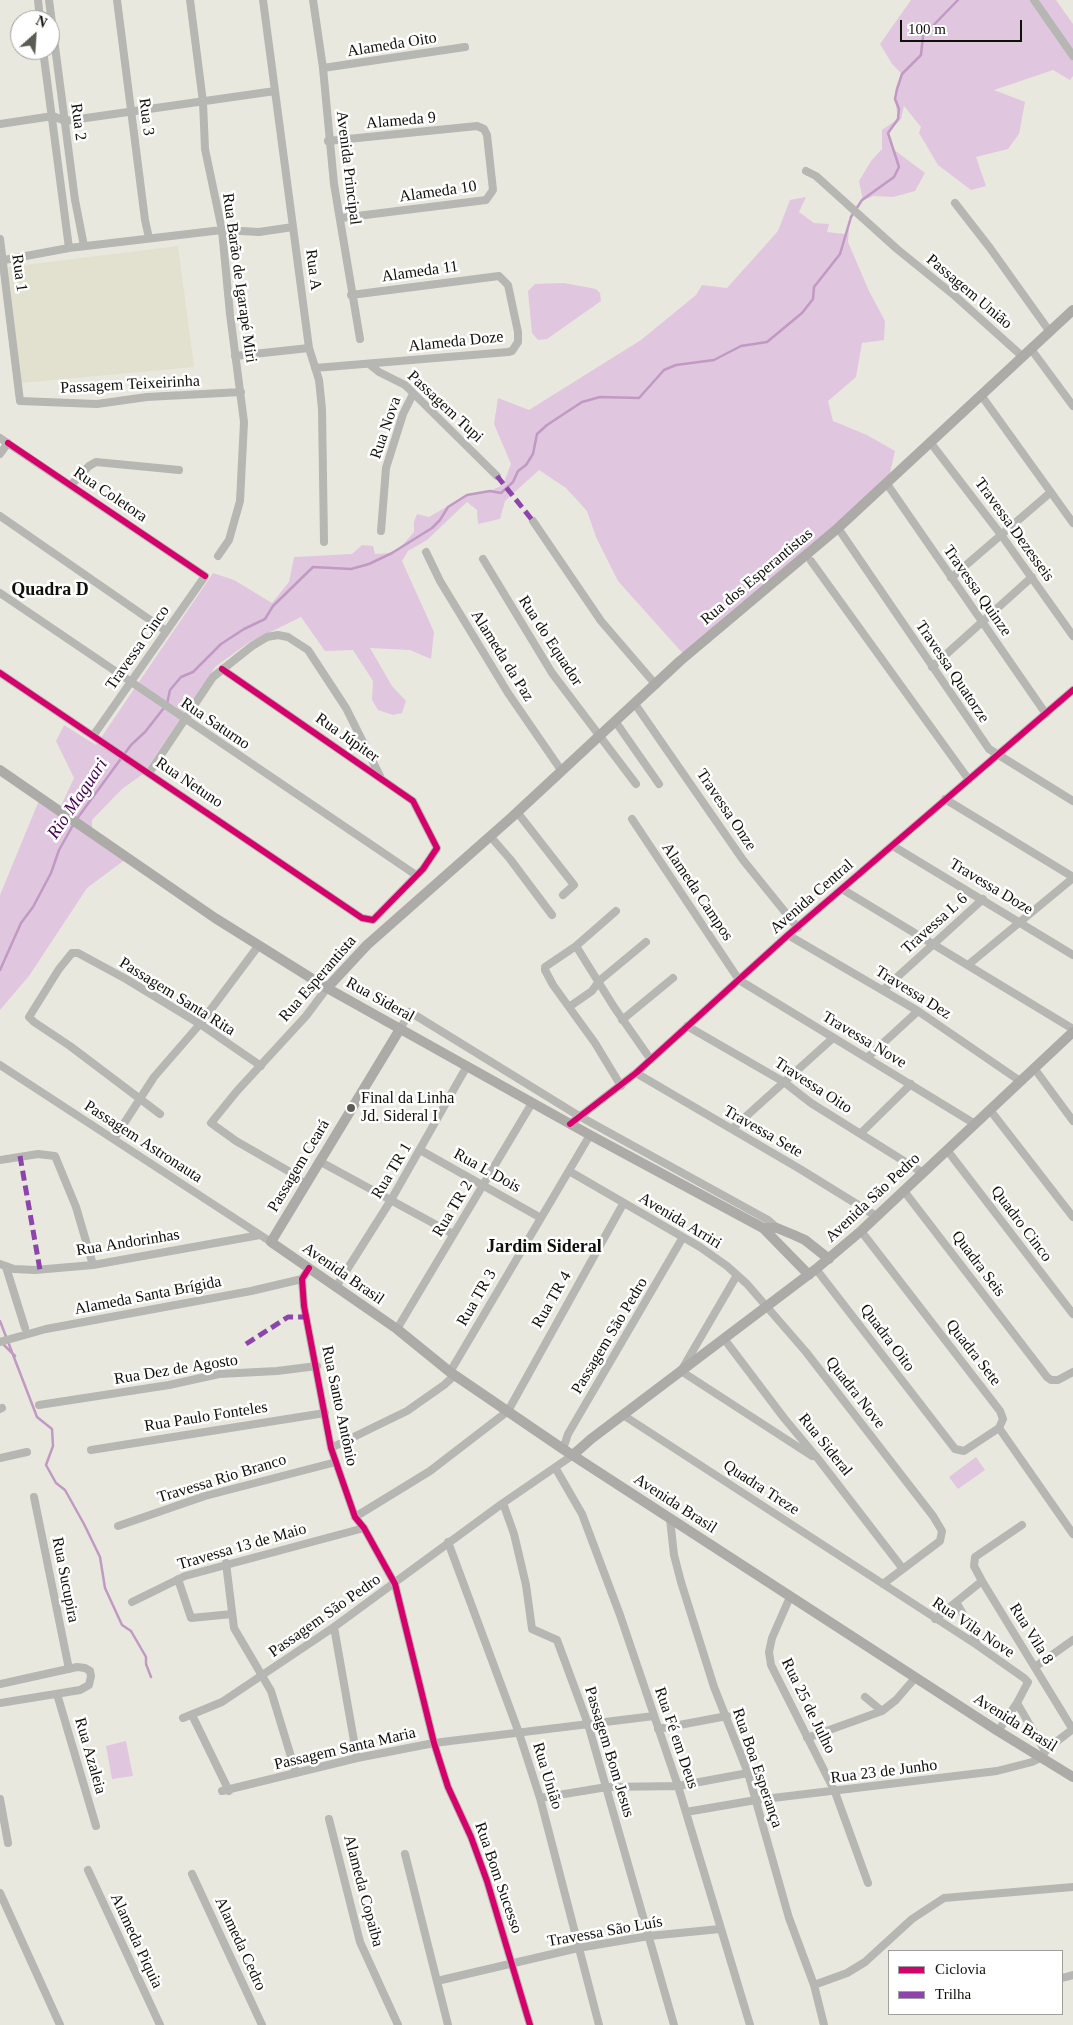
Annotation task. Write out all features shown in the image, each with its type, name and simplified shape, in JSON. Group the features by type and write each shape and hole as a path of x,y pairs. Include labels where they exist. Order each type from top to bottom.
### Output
{"main road":[{"name":"Rua dos Esperantistas","path":"458,866 686,657 887,484 1073,310"},
{"name":"Rua Sideral","path":"0,770 215,918 327,988 570,1124 763,1228 813,1272"},
{"name":"Rua Esperantista","path":"327,988 367,945 458,866"},
{"name":"Passagem Ceará","path":"271,1242 400,1029"},
{"name":"Avenida São Pedro","path":"573,1456 623,1415 813,1272 904,1191 1073,1030"},
{"name":"Rua Sideral","path":"763,1228 776,1228 805,1240 828,1259"},
{"name":"Avenida Brasil","path":"271,1242 397,1329 452,1373 573,1456 998,1731 1043,1754 1073,1778"}],"street":[{"name":"Rua 2","path":"49,0 75,200 84,246"},
{"name":"Rua 3","path":"117,0 145,220 149,238"},
{"name":"Rua Barão de Igarapé Miri","path":"190,0 203,102 205,149 222,230 244,422 240,501 229,540 218,556"},
{"name":"Rua A","path":"263,0 309,348 319,380 322,409 324,542"},
{"name":"Avenida Principal","path":"313,0 324,68 328,141 351,295 360,340"},
{"path":"1034,0 1073,56"},
{"name":"Alameda Oito","path":"324,68 465,47"},
{"name":"Rua 2","path":"44,60 69,248"},
{"path":"0,124 52,116 65,121 275,92"},
{"name":"Alameda 10","path":"340,218 481,201 488,198 493,190 493,184 484,128 477,126 447,131"},
{"name":"Alameda 9","path":"328,141 447,131"},
{"name":"Passagem União","path":"806,171 816,176 896,249 977,315 1023,357"},
{"path":"955,203 1050,332"},
{"path":"4,260 69,248 149,238 222,230 258,232 293,227"},
{"name":"Rua 1","path":"0,239 20,401"},
{"name":"Alameda 11","path":"351,295 492,276"},
{"name":"Alameda Doze","path":"315,368 512,351 519,336 508,285 499,276 492,276"},
{"path":"235,356 309,348"},
{"path":"1031,349 1073,406"},
{"name":"Passagem Tupi","path":"369,364 379,372 405,385 497,476"},
{"name":"Passagem Teixeirinha","path":"20,401 97,404 147,396 241,392"},
{"name":"Rua Nova","path":"381,531 386,498 386,468 403,414 413,394"},
{"path":"981,395 1073,523"},
{"name":"Rua Coletora","path":"0,438 205,576"},
{"name":"Travessa Dezesseis","path":"930,442 1002,536 1073,636"},
{"path":"0,454 8,443"},
{"path":"71,485 96,462 179,470"},
{"name":"Travessa Quinze","path":"887,484 1046,714"},
{"path":"951,578 1052,492"},
{"path":"0,516 166,631"},
{"path":"533,522 601,621 656,685"},
{"name":"Travessa Quatorze","path":"838,528 989,749 1073,801"},
{"name":"Alameda da Paz","path":"426,552 440,581 503,686 561,770"},
{"name":"Rua do Equador","path":"483,559 533,643 598,736"},
{"path":"811,561 969,780"},
{"name":"Travessa Cinco","path":"93,736 205,576"},
{"path":"932,667 1032,578"},
{"name":"Rua Saturno","path":"0,593 172,712 416,875"},
{"path":"149,773 210,681 222,669 252,646 274,635 288,637 308,650 346,708 381,778"},
{"name":"Rua Júpiter","path":"222,669 413,801 437,848 423,869 416,875"},
{"name":"Rua Netuno","path":"0,673 362,918 373,920 416,875"},
{"name":"Avenida Central","path":"570,1124 636,1073 788,935 1073,690"},
{"name":"Travessa Onze","path":"635,704 743,860 798,928"},
{"path":"615,721 659,784"},
{"path":"598,736 636,784"},
{"path":"945,799 1073,877 968,966"},
{"path":"516,812 574,884 563,895"},
{"name":"Alameda Campos","path":"632,819 739,980"},
{"path":"490,836 510,859 552,915"},
{"name":"Travessa Doze","path":"893,846 1020,920 1073,955"},
{"path":"842,888 933,946 1073,1030"},
{"name":"Travessa L 6","path":"883,990 983,899"},
{"path":"616,911 576,946 545,967 545,970 595,1043 620,1086"},
{"name":"Travessa Dez","path":"788,935 918,1011 1020,1081"},
{"path":"569,1007 592,991 600,981 646,942"},
{"path":"114,1139 154,1077 200,1024 259,945"},
{"path":"576,946 600,981 622,1020 651,1060"},
{"name":"Passagem Santa Rita","path":"139,1099 34,1022 29,1014 69,955 78,953 200,1024 261,1066"},
{"path":"622,1020 673,978"},
{"name":"Travessa Nove","path":"739,980 975,1124"},
{"name":"Rua Esperantista","path":"306,1185 290,1172 236,1141 212,1123 306,1016 327,988"},
{"path":"868,1057 918,1011"},
{"path":"400,1029 410,1012 579,1116 768,1220 776,1228"},
{"name":"Travessa Oito","path":"687,1026 784,1082 811,1103 923,1173"},
{"path":"732,1129 833,1038"},
{"name":"Passagem Astronauta","path":"0,1065 271,1242"},
{"name":"Rua TR 1","path":"336,1287 420,1150 468,1066"},
{"path":"1034,1068 1073,1121"},
{"name":"Travessa Sete","path":"636,1073 876,1216"},
{"path":"860,1133 911,1084"},
{"path":"139,1099 160,1114"},
{"name":"Rua TR 2","path":"397,1329 532,1103"},
{"path":"990,1110 1073,1217"},
{"name":"Rua TR 3","path":"452,1373 590,1135"},
{"name":"Rua L Dois","path":"420,1150 541,1218"},
{"name":"Quadro Cinco","path":"946,1150 1073,1314"},
{"path":"0,1160 38,1154 55,1156 76,1207 93,1264"},
{"path":"319,1161 453,1234"},
{"name":"Avenida Arriri","path":"569,1171 623,1204 683,1237 737,1275 768,1306"},
{"name":"Quadra Seis","path":"904,1191 1051,1380 1058,1380 1073,1372"},
{"name":"Rua TR 4","path":"508,1411 623,1204"},
{"name":"Quadra Sete","path":"861,1231 1000,1411 1003,1419 999,1428"},
{"name":"Rua Andorinhas","path":"3,1265 36,1270 93,1264 260,1235"},
{"name":"Passagem São Pedro","path":"563,1449 568,1434 683,1237"},
{"path":"3,1265 26,1328"},
{"path":"302,1279 309,1268"},
{"name":"Quadra Oito","path":"813,1272 950,1444 961,1452 999,1428"},
{"name":"Avenida São Pedro","path":"681,1371 737,1275"},
{"name":"Alameda Santa Brígida","path":"0,1342 46,1329 234,1294 302,1279"},
{"name":"Rua Santo Antônio","path":"302,1279 304,1306 317,1366 331,1448 355,1517 364,1528 395,1584 434,1743"},
{"name":"Quadra Nove","path":"768,1306 806,1352 939,1525 942,1538 903,1568"},
{"name":"Rua Sideral","path":"725,1340 903,1568"},
{"name":"Rua Dez de Agosto","path":"40,1405 169,1386 213,1375 317,1366"},
{"path":"681,1371 820,1460"},
{"path":"331,1448 407,1411 444,1385 452,1373"},
{"path":"355,1517 430,1471 508,1411"},
{"name":"Rua Paulo Fonteles","path":"91,1450 325,1413"},
{"name":"Quadra Treze","path":"623,1415 883,1584"},
{"path":"999,1428 1073,1534"},
{"path":"0,1458 28,1452"},
{"name":"Passagem São Pedro","path":"183,1718 222,1702 262,1676 395,1584 503,1502 556,1469 573,1456"},
{"name":"Travessa Rio Branco","path":"118,1526 205,1496 336,1462"},
{"name":"Rua Fé em Deus","path":"556,1469 577,1502 620,1615 678,1786 750,2025"},
{"name":"Rua Sucupira","path":"34,1497 69,1669"},
{"name":"Passagem Bom Jesus","path":"503,1502 514,1534 526,1585 532,1629 557,1640 588,1724 674,2025"},
{"name":"Rua Boa Esperança","path":"670,1519 674,1555 681,1582 714,1687 748,1773 789,1918 814,1985 824,2025"},
{"name":"Rua Vila 8","path":"1022,1525 975,1557 974,1566 1073,1730"},
{"name":"Travessa 13 de Maio","path":"132,1602 178,1579 226,1563 364,1528"},
{"name":"Rua União","path":"448,1542 519,1733 540,1798 578,1948 600,2025"},
{"path":"226,1563 234,1628 271,1692 296,1773"},
{"path":"883,1584 903,1568"},
{"path":"178,1579 191,1618 232,1614"},
{"path":"935,1619 982,1581"},
{"name":"Rua Vila Nove","path":"883,1584 977,1645 1028,1682"},
{"name":"Rua 25 de Julho","path":"790,1597 772,1638 769,1658 835,1792 868,1883"},
{"path":"956,1602 973,1631 977,1645"},
{"path":"334,1627 357,1758"},
{"path":"998,1731 1037,1670 1073,1640"},
{"path":"0,1684 69,1669 84,1668 90,1671 91,1681 89,1685 80,1690 0,1702"},
{"path":"807,1738 882,1711 896,1700 915,1678"},
{"name":"Rua Azaleia","path":"57,1694 96,1826"},
{"path":"865,1697 882,1711"},
{"path":"1017,1703 1043,1754"},
{"name":"Passagem Santa Maria","path":"192,1714 225,1791 357,1758 434,1743 654,1716"},
{"path":"658,1730 727,1716"},
{"name":"Rua 23 de Junho","path":"686,1812 756,1800 997,1771 1025,1764 1043,1754 1073,1730"},
{"name":"Rua Bom Sucesso","path":"434,1743 448,1787 472,1837 513,1963 530,2025"},
{"path":"540,1798 607,1788 678,1786 748,1773"},
{"path":"0,1799 8,1843"},
{"name":"Alameda Copaiba","path":"329,1819 360,1942 398,2025"},
{"path":"405,1854 448,2025"},
{"name":"Alameda Piquia","path":"88,1870 160,2025"},
{"path":"856,1875 864,1871"},
{"name":"Alameda Cedro","path":"192,1874 262,2025"},
{"path":"814,1985 847,1973 865,1962 912,1919 944,1898 1073,1886"},
{"path":"0,1893 60,2025"},
{"name":"Travessa São Luís","path":"437,1981 578,1948 649,1936 720,1930"}],"shaded area":[{"path":"911,0 1056,0 1073,24 1073,76 1070,80 1053,70 994,90 1025,102 1019,134 1008,149 976,157 986,186 971,190 938,165 919,133 921,127 904,106 901,119 888,133 893,149 925,173 915,191 893,197 873,196 863,201 859,181 871,161 882,149 882,130 898,119 895,99 902,74 892,64 880,44"},
{"path":"806,197 799,212 814,223 829,224 827,232 844,234 849,229 848,242 869,291 885,321 884,340 862,343 856,377 828,401 833,421 867,435 895,451 889,477 686,657 618,581 596,537 587,511 566,488 539,470 505,501 500,519 478,524 477,510 467,502 427,540 408,551 402,561 434,632 431,659 410,650 370,648 392,686 406,701 402,713 393,715 378,710 372,700 373,681 353,650 325,651 301,617 248,643 215,667 184,719 180,719 143,774 122,789 92,820 92,830 130,856 87,888 29,976 0,1010 0,895 40,798 60,808 74,778 56,741 64,725 96,745 213,573 234,580 272,603 289,582 294,557 352,554 362,545 373,546 375,554 392,553 401,547 414,532 414,522 417,514 429,517 467,495 490,491 503,485 511,464 494,424 498,398 529,410 641,340 696,295 702,285 727,288 778,231 790,200"},
{"path":"178,246 194,367 21,383 8,267"},
{"path":"564,283 596,289 600,293 601,301 547,339 538,340 532,333 528,291 535,284"},
{"path":"976,1457 985,1470 958,1489 949,1477"},
{"path":"126,1741 133,1776 112,1779 106,1746"}],"waterway":[{"name":"Rio Maguari","path":"76,820 131,745 145,732 167,704 170,690 181,677 193,672 221,644 244,629 265,619 273,606 313,567 351,569 369,564 392,553 432,528 440,520 448,507 467,495 490,491 501,493 513,482 518,471 526,465 533,454 537,434 547,425 582,402 600,397 639,398 664,370 676,365 714,360 741,346 767,342 802,313 813,299 814,287 840,254 851,217 862,200 894,177 899,167 888,133 898,119 899,109 895,99 902,74 921,55 923,36 958,0"},
{"name":"Rio Maguari","path":"0,970 21,923 33,907 51,873 59,850 73,825"},
{"path":"0,1321 37,1417 52,1429 53,1446 46,1465 56,1483 65,1490 84,1524 100,1557 105,1588 122,1625 131,1631 146,1657 146,1664 151,1677"},
{"name":"Rio Maguari","path":"3,1344 15,1356"}],"marked path":[{"path":"497,476 533,521"},
{"path":"20,1156 40,1270"},
{"path":"246,1344 288,1317 307,1317"}],"cycle path":[{"path":"8,443 205,576"},
{"path":"0,673 362,918 373,920 423,869 437,848 413,801 222,669"},
{"path":"570,1124 636,1073 788,935 1073,690"},
{"path":"309,1268 302,1279 304,1306 331,1448 355,1517 364,1528 395,1584 434,1743 448,1787 471,1837 487,1881 530,2025"}],"place":[{"name":"Final da Linha Jd. Sideral I","path":"351,1108"}],"district":[{"name":"Quadra D","path":"50,590"},
{"name":"Jardim Sideral","path":"544,1247"}]}
